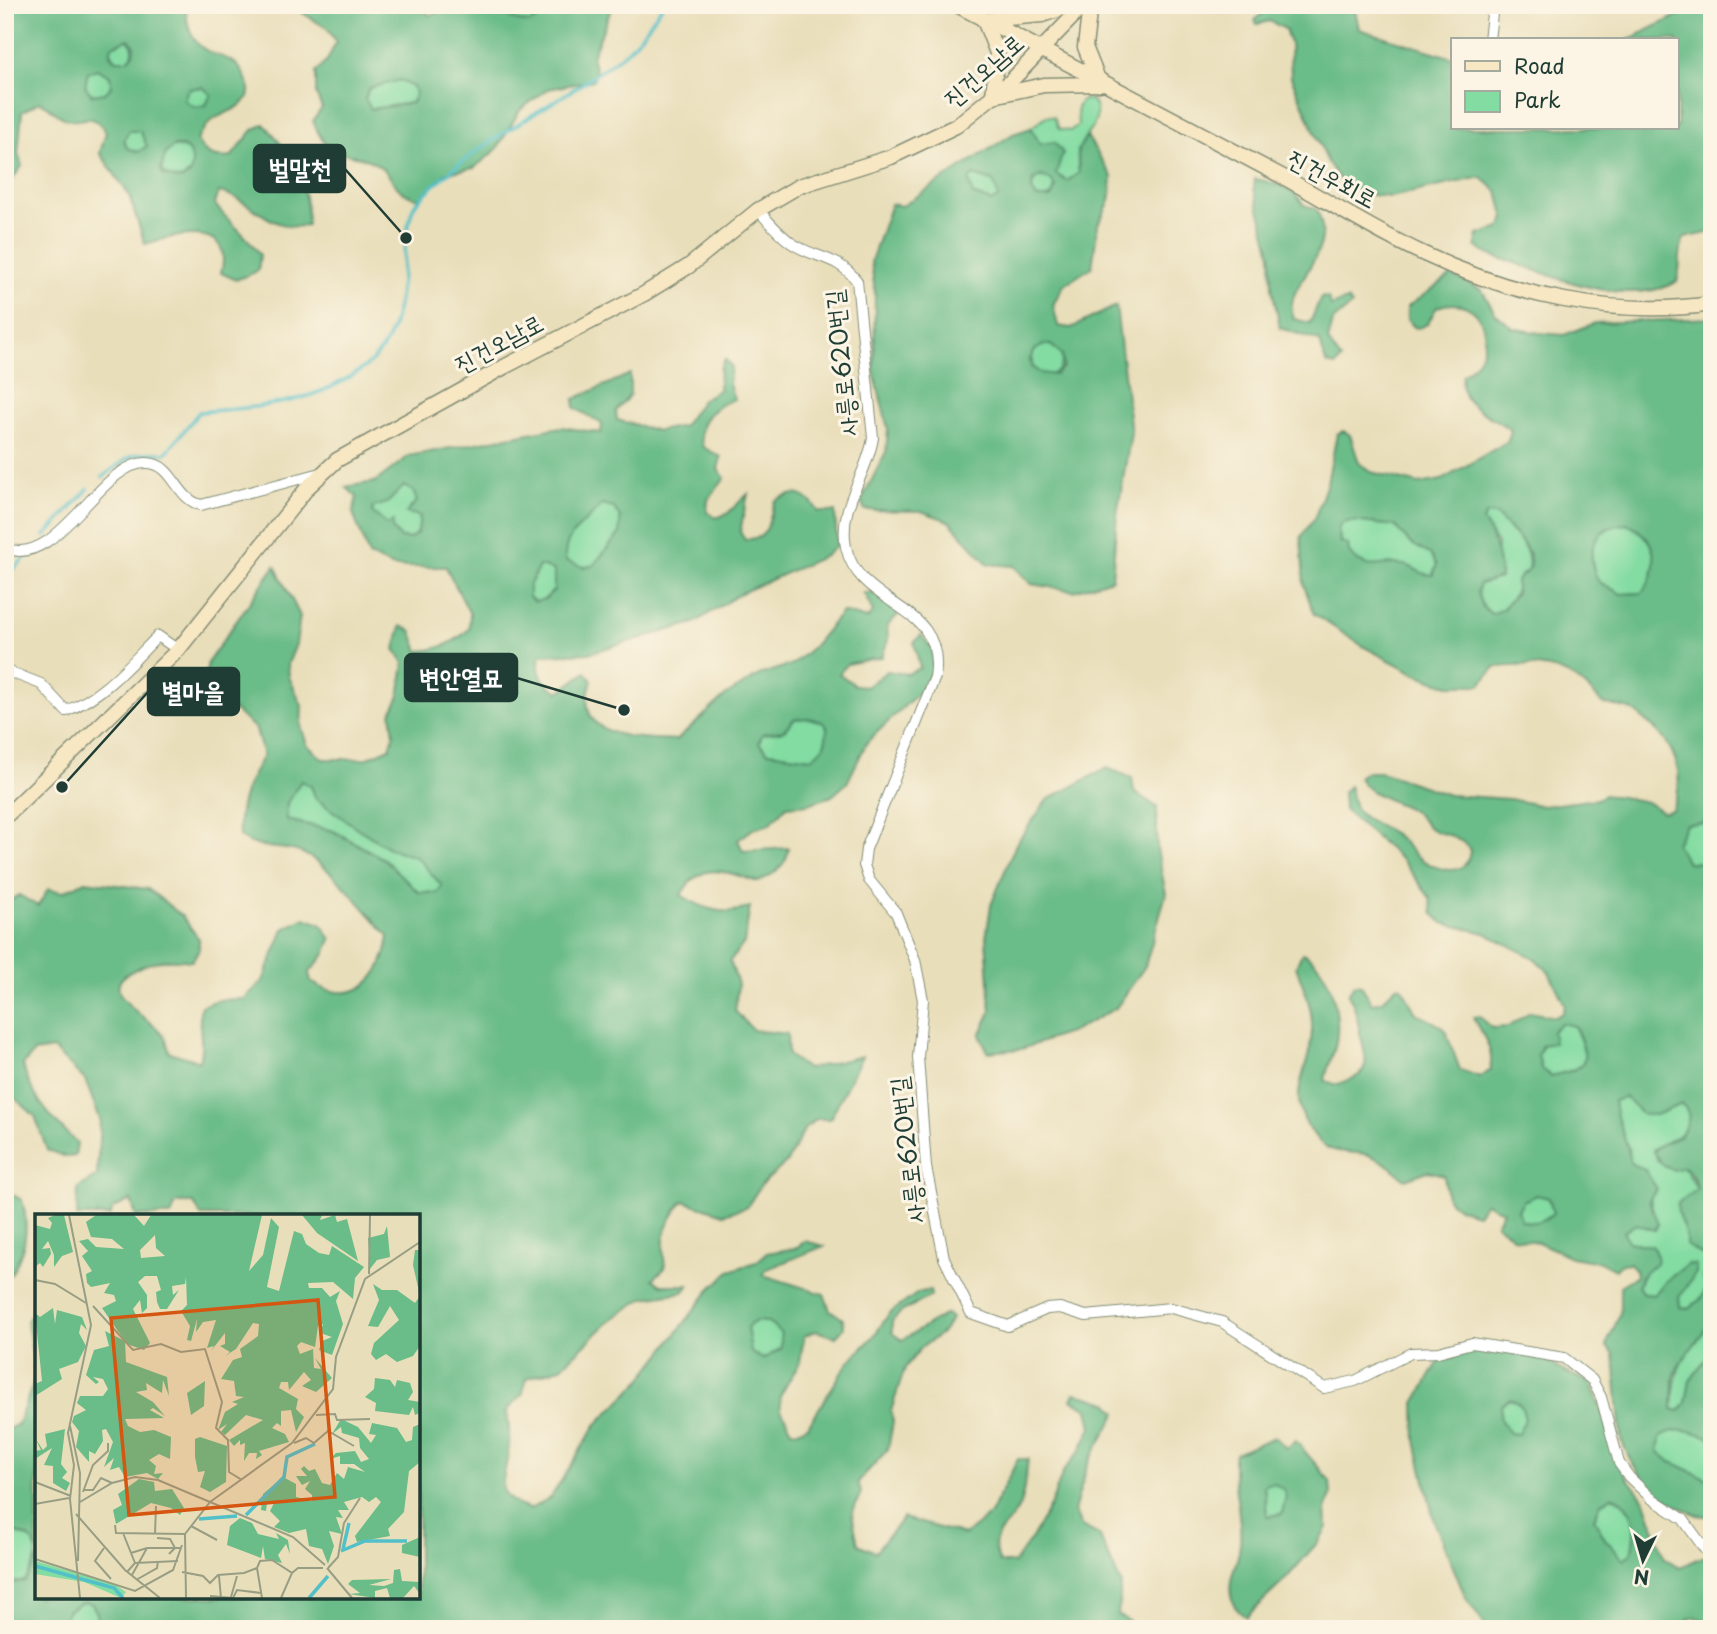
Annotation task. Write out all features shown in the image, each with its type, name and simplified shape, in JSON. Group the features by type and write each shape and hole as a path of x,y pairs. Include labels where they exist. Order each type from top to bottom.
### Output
{"main road":[{"name":"진건우회로","path":"957,5 1100,84 1447,265 1518,289 1584,304 1634,310 1712,304"},
{"path":"1072,5 1042,15 984,20 997,53 993,96 1044,85 1100,84 1085,47 1090,5"},
{"name":"진건오남로","path":"5,817 178,650 322,472 352,449 655,287 689,266 758,210 799,186 891,157 956,126 1041,51 1084,5"}],"street":[{"path":"1489,38 1493,5"},
{"name":"사릉로620번길","path":"758,210 791,243 830,257 847,268 857,281 861,296 863,355 873,438 871,454 850,497 845,523 846,548 859,575 870,586 917,618 932,639 938,657 935,677 866,849 864,865 869,880 896,913 915,960 923,1000 918,1057 926,1167 944,1258 971,1314 1008,1326 1047,1309 1060,1308 1086,1316 1171,1308 1222,1322 1324,1388 1364,1378 1411,1353 1438,1352 1472,1343 1564,1357 1592,1380 1601,1397 1619,1463 1629,1477 1651,1498 1683,1519 1712,1559"},
{"path":"5,548 19,551 43,544 105,486 141,464 158,466 172,478 186,499 201,505 322,472"},
{"path":"5,670 41,684 66,711 85,703 108,687 158,636 178,650"}],"green space":[{"path":"5,5 186,5 188,23 199,45 237,65 249,88 246,101 214,119 197,140 203,150 211,155 231,157 253,130 264,124 282,145 296,170 305,198 307,225 294,226 272,220 241,201 219,192 214,203 260,255 258,271 236,280 221,273 223,256 219,245 211,238 185,235 145,244 129,195 100,153 106,132 95,120 68,120 39,102 22,112 18,153 22,166 10,183 5,179","holes":["129,39 134,45 133,55 127,60 115,60 110,55 112,46","97,69 110,76 111,87 105,93 92,95 85,86 88,72","203,87 211,95 206,105 195,107 184,100 188,89","129,131 140,131 147,146 138,152 127,148 124,140","174,146 183,146 191,155 190,174 181,180 163,175 161,169 166,153"]},
{"path":"290,5 421,5 429,15 438,13 442,5 500,5 511,19 529,23 570,8 613,5 592,56 596,73 593,80 548,89 520,110 496,150 474,168 446,173 420,199 398,188 378,165 333,150 319,135 313,121 322,108 316,94 316,72 327,61 336,42 328,29","holes":["400,80 413,87 416,94 412,103 371,109 365,99 369,88"]},
{"path":"500,5 573,5 548,12 529,23 511,19"},
{"path":"1273,5 1354,5 1359,29 1451,57 1451,130 1678,130 1678,38 1632,38 1691,9 1712,5 1712,232 1684,238 1677,282 1658,289 1637,292 1574,283 1485,253 1476,246 1478,235 1500,228 1505,219 1498,192 1481,177 1391,197 1364,194 1343,184 1328,163 1291,77 1290,44 1285,29 1270,21 1257,24 1255,20"},
{"path":"122,39 130,42 133,50 130,58 122,61 114,58 111,50 114,42"},
{"path":"98,69 107,73 111,82 107,91 98,95 89,91 85,82 89,73"},
{"path":"400,80 413,87 416,94 411,103 371,109 365,99 369,88"},
{"path":"203,87 211,95 206,105 195,107 183,100 188,89"},
{"path":"1081,101 1093,101 1096,109 1095,121 1078,151 1079,173 1067,181 1056,174 1031,128 1046,116 1054,117 1059,129 1070,131 1078,125 1077,108"},
{"path":"1031,128 1040,144 1054,142 1063,153 1056,174 1067,181 1079,173 1078,150 1087,136 1112,177 1110,201 1098,224 1092,267 1064,285 1053,305 1058,326 1071,328 1116,306 1131,433 1117,514 1112,579 1074,591 1031,584 1014,566 988,564 949,521 921,511 865,510 861,501 886,452 888,429 874,372 875,293 871,261 891,204 902,206 1013,134","holes":["973,175 993,181 999,197 991,202 973,195 969,180","1041,176 1051,180 1056,187 1051,198 1037,198 1032,190 1033,179","1051,345 1062,355 1063,367 1055,375 1041,373 1031,367 1030,359 1035,350"]},
{"path":"129,130 140,131 148,146 138,152 127,148 124,140"},
{"path":"177,147 188,152 193,163 188,174 177,179 166,174 161,163 166,152"},
{"path":"973,175 993,181 999,197 992,202 973,195 968,179"},
{"path":"1039,177 1047,177 1054,184 1054,192 1047,199 1039,199 1032,192 1032,184"},
{"path":"1255,179 1283,187 1304,205 1316,209 1322,226 1321,241 1317,255 1295,294 1292,306 1294,319 1310,323 1321,297 1328,298 1331,306 1347,300 1352,305 1333,321 1328,341 1341,360 1335,366 1326,363 1320,341 1280,328 1272,288 1271,254 1254,189"},
{"path":"1452,275 1482,290 1495,313 1513,328 1539,333 1564,335 1595,323 1712,318 1712,829 1704,823 1686,824 1676,844 1687,862 1706,863 1712,858 1712,1244 1702,1255 1686,1245 1678,1209 1678,1203 1697,1189 1694,1180 1684,1167 1673,1170 1664,1166 1653,1152 1660,1145 1679,1137 1688,1120 1686,1108 1682,1104 1655,1115 1643,1115 1625,1097 1614,1101 1630,1163 1645,1170 1657,1189 1649,1200 1658,1224 1655,1230 1636,1224 1624,1232 1628,1242 1652,1246 1657,1256 1656,1263 1641,1276 1638,1286 1643,1294 1654,1295 1666,1281 1688,1264 1696,1265 1696,1273 1679,1297 1680,1307 1689,1308 1702,1298 1707,1287 1703,1277 1708,1269 1712,1269 1712,1320 1678,1367 1674,1377 1673,1409 1679,1411 1686,1403 1690,1381 1712,1351 1712,1438 1692,1431 1673,1431 1660,1437 1658,1451 1671,1462 1712,1481 1712,1517 1697,1515 1676,1505 1646,1484 1621,1440 1614,1354 1606,1346 1620,1314 1620,1286 1636,1276 1630,1263 1620,1264 1615,1270 1600,1262 1571,1257 1538,1242 1514,1238 1496,1224 1503,1211 1485,1203 1477,1214 1460,1209 1447,1199 1444,1175 1428,1171 1405,1179 1369,1155 1342,1152 1324,1146 1307,1125 1301,1111 1300,1086 1312,1030 1305,990 1296,967 1302,953 1320,968 1335,1005 1336,1042 1325,1080 1334,1085 1355,1078 1364,1069 1364,1048 1348,994 1355,984 1361,985 1372,1003 1383,1001 1396,986 1402,987 1416,1013 1441,1026 1446,1032 1460,1070 1480,1077 1490,1070 1491,1054 1473,1017 1479,1016 1492,1028 1508,1027 1530,1012 1555,1017 1562,1013 1565,1005 1549,972 1534,958 1485,933 1443,923 1433,914 1430,898 1402,860 1344,810 1343,792 1349,786 1358,812 1369,821 1395,834 1415,855 1430,865 1448,870 1456,869 1468,860 1470,850 1454,837 1428,827 1413,811 1375,793 1359,777 1366,772 1381,772 1449,795 1510,799 1543,806 1597,799 1605,795 1647,802 1663,812 1672,810 1678,785 1672,751 1657,731 1632,710 1602,704 1580,681 1568,674 1541,666 1495,667 1480,685 1444,685 1364,647 1314,614 1304,585 1301,537 1315,517 1327,483 1337,434 1343,431 1350,435 1359,463 1371,472 1419,484 1442,480 1508,441 1511,430 1476,408 1464,395 1462,375 1475,364 1482,351 1484,338 1482,325 1476,314 1466,307 1453,304 1437,307 1427,324 1415,328 1407,319 1407,307","holes":["1486,514 1496,515 1526,547 1530,563 1527,571 1516,581 1516,593 1502,610 1492,614 1482,607 1477,592 1480,584 1500,578 1496,549 1483,521","1353,521 1395,526 1410,543 1431,555 1437,565 1433,575 1398,564 1364,564 1349,553 1348,545 1340,542 1338,529 1342,523","1627,524 1651,545 1654,563 1642,593 1621,594 1599,582 1594,572 1594,543 1606,530","1561,1023 1575,1026 1583,1048 1584,1056 1580,1066 1551,1076 1541,1069 1538,1054 1542,1045 1554,1043 1552,1031","1537,1195 1549,1198 1553,1213 1542,1220 1530,1222 1521,1220 1518,1210 1523,1201"]},
{"path":"1047,345 1058,349 1062,360 1058,371 1047,375 1036,371 1032,360 1036,349"},
{"path":"725,359 731,366 729,384 734,399 712,411 701,430 703,447 721,457 718,469 725,478 708,500 707,512 716,518 727,514 748,494 740,532 745,540 760,537 767,528 775,501 788,495 800,495 819,512 835,512 837,545 825,556 741,593 694,623 589,653 540,655 540,673 545,682 559,692 586,672 592,681 587,700 590,715 599,725 611,732 677,740 725,696 759,675 793,664 813,647 842,612 867,619 873,612 864,593 877,593 895,604 898,615 887,626 888,640 882,657 847,664 839,674 855,685 866,687 887,671 907,674 920,668 914,642 921,635 932,649 933,672 917,694 867,742 847,783 832,796 808,804 787,806 769,824 753,829 738,840 743,851 789,848 778,869 758,882 725,872 706,872 689,883 681,895 714,910 732,911 750,907 744,943 730,961 738,984 735,1011 753,1030 787,1034 788,1055 807,1069 862,1056 830,1119 817,1119 805,1128 787,1162 761,1185 747,1207 724,1214 683,1201 665,1232 665,1268 653,1279 661,1285 689,1285 683,1292 644,1298 612,1319 560,1368 527,1378 522,1395 507,1410 509,1440 504,1491 508,1498 530,1509 551,1497 596,1425 640,1381 712,1287 730,1271 756,1262 767,1253 796,1248 805,1241 824,1246 767,1269 763,1275 824,1294 830,1310 843,1319 844,1328 836,1337 816,1331 804,1336 800,1362 780,1396 781,1410 792,1430 798,1431 808,1426 847,1364 873,1337 889,1314 918,1293 930,1290 931,1296 901,1312 892,1321 892,1333 902,1340 946,1314 951,1318 945,1330 921,1348 905,1368 891,1411 893,1422 888,1449 858,1482 861,1492 852,1514 858,1544 875,1552 903,1518 965,1535 990,1514 1018,1459 1028,1459 1020,1504 995,1543 1000,1563 1014,1563 1036,1532 1051,1504 1063,1472 1080,1451 1092,1427 1088,1409 1072,1400 1075,1393 1108,1403 1117,1413 1088,1463 1074,1511 1081,1526 1099,1535 1121,1584 1118,1615 1133,1624 1134,1629 95,1629 97,1613 92,1604 83,1602 67,1611 62,1625 64,1629 5,1629 5,1576 10,1583 25,1581 35,1564 35,1599 420,1599 420,1214 200,1214 194,1203 176,1203 172,1214 135,1214 131,1200 114,1208 111,1214 77,1214 78,1188 97,1176 100,1119 85,1080 53,1049 34,1052 23,1065 37,1097 51,1117 77,1143 75,1156 66,1157 47,1150 35,1116 5,1089 5,905 19,895 38,906 48,889 63,892 85,881 148,889 182,916 199,939 199,949 192,961 169,960 148,964 122,978 118,987 121,996 129,1005 164,1036 169,1052 199,1061 201,1006 218,1000 244,999 263,981 284,929 305,918 321,924 331,939 325,954 309,973 311,982 341,992 364,986 380,966 389,936 337,878 314,859 294,850 254,844 239,836 244,794 263,756 256,729 222,700 205,678 208,662 275,566 300,616 296,644 288,664 289,677 302,706 301,726 307,745 323,759 365,759 390,748 394,735 391,713 399,698 404,663 395,649 401,626 411,630 419,651 426,650 446,645 464,634 469,629 470,614 446,567 394,567 369,556 353,513 357,497 346,487 375,482 409,456 561,427 601,433 602,424 575,408 574,399 630,374 630,395 616,411 617,420 658,431 683,426 703,399 719,390 720,368","holes":["404,486 413,491 417,501 406,513 420,516 418,532 410,539 400,538 392,529 393,521 387,525 372,512 373,507 387,503","601,505 614,508 620,517 620,533 593,566 583,567 566,561 565,552 571,537","539,566 554,570 554,590 545,599 535,602 529,597 529,586","809,718 822,722 827,727 824,745 811,758 768,752 759,743 762,734 783,731 794,719","301,781 311,786 316,799 357,828 389,848 418,858 442,886 437,893 418,892 384,859 333,831 287,820 287,803","756,1321 768,1322 781,1333 781,1349 763,1359 751,1352 747,1327"]},
{"path":"404,486 413,491 417,501 410,508 420,515 418,532 410,539 400,538 392,529 392,522 387,525 372,512 373,507 387,503 396,491"},
{"path":"601,504 614,507 620,517 621,533 593,566 583,567 565,561 567,544 571,537"},
{"path":"1486,514 1496,515 1514,533 1524,546 1528,561 1528,570 1520,576 1511,599 1503,608 1492,614 1482,604 1478,593 1480,584 1501,574 1496,560 1497,544 1483,521"},
{"path":"1353,521 1395,526 1410,543 1431,555 1437,565 1432,575 1404,565 1379,568 1357,561 1346,550 1338,529 1342,523"},
{"path":"1627,524 1645,537 1654,554 1652,573 1642,593 1621,594 1599,582 1594,572 1594,543 1606,530"},
{"path":"539,566 554,570 554,590 545,599 535,602 529,597 529,586"},
{"path":"809,718 822,722 827,727 824,745 811,758 767,752 759,743 762,734 783,731 795,719"},
{"path":"1107,768 1132,778 1134,792 1157,807 1157,849 1166,894 1145,966 1116,1008 1072,1032 1021,1049 988,1052 980,1035 991,1012 986,938 991,905 1016,844 1047,800"},
{"path":"301,780 311,786 316,799 357,828 389,848 418,858 442,886 437,893 418,892 384,859 334,831 287,820 287,803"},
{"path":"1704,823 1712,829 1712,858 1706,863 1687,862 1676,844 1686,824"},
{"path":"1561,1023 1574,1026 1583,1048 1583,1061 1573,1069 1551,1076 1541,1069 1538,1054 1552,1031"},
{"path":"1620,1097 1634,1102 1638,1111 1655,1115 1682,1104 1688,1112 1688,1126 1676,1137 1653,1149 1657,1160 1673,1170 1684,1167 1697,1189 1678,1203 1686,1245 1702,1255 1712,1244 1712,1269 1708,1269 1703,1277 1707,1287 1702,1298 1689,1308 1680,1307 1679,1297 1688,1264 1666,1281 1654,1295 1643,1294 1638,1286 1646,1270 1653,1267 1645,1245 1628,1242 1624,1232 1636,1224 1654,1230 1658,1224 1643,1176 1630,1163 1615,1109 1614,1101"},
{"path":"5,1191 22,1200 26,1233 17,1263 5,1283"},
{"path":"1537,1195 1549,1198 1553,1213 1538,1221 1521,1220 1518,1210 1523,1201"},
{"path":"35,1307 35,1370 27,1322"},
{"path":"1712,1320 1712,1351 1690,1381 1686,1403 1679,1411 1673,1409 1676,1380 1683,1360"},
{"path":"756,1321 768,1322 781,1333 781,1348 763,1359 751,1352 747,1327"},
{"path":"1471,1350 1537,1353 1559,1369 1591,1383 1626,1476 1645,1501 1665,1559 1680,1567 1705,1556 1712,1564 1712,1624 1696,1617 1689,1619 1686,1629 1486,1627 1466,1598 1434,1521 1416,1441 1415,1403 1438,1363","holes":["1509,1399 1519,1404 1523,1412 1525,1420 1518,1434 1509,1433 1500,1419 1501,1405","1612,1496 1626,1506 1633,1520 1631,1554 1623,1559 1605,1539 1594,1519 1601,1503"]},
{"path":"35,1379 35,1548 25,1535 12,1532 5,1537 5,1431 18,1424"},
{"path":"1509,1399 1519,1404 1523,1412 1525,1420 1518,1434 1509,1433 1500,1419 1501,1405"},
{"path":"1686,1429 1712,1438 1712,1481 1671,1462 1658,1451 1660,1437 1670,1431"},
{"path":"1275,1437 1286,1448 1296,1441 1330,1481 1331,1495 1326,1507 1327,1527 1319,1541 1284,1581 1246,1617 1234,1605 1230,1589 1240,1540 1234,1477 1235,1453","holes":["1273,1483 1283,1489 1286,1496 1282,1514 1267,1516 1264,1485"]},
{"path":"1274,1483 1283,1489 1286,1496 1282,1514 1267,1516 1264,1485"},
{"path":"1612,1496 1626,1506 1633,1520 1631,1554 1623,1559 1605,1539 1594,1519 1601,1503"},
{"path":"11,1532 30,1539 34,1544 35,1560 25,1581 10,1583 5,1576 5,1537"},
{"path":"83,1602 92,1603 97,1613 97,1627 64,1629 62,1625 67,1611"}],"waterway":[{"path":"103,477 132,456 166,453 199,412 265,405 306,397 345,380 365,367 378,354 394,321 408,228 416,203 440,180 491,141 574,89 627,51 663,5"},
{"path":"45,536 88,489"},
{"path":"5,577 30,553"}],"place":[{"name":"벌말천","path":"406,238"},
{"name":"변안열묘","path":"624,710"},
{"name":"별마을","path":"62,787"}]}
